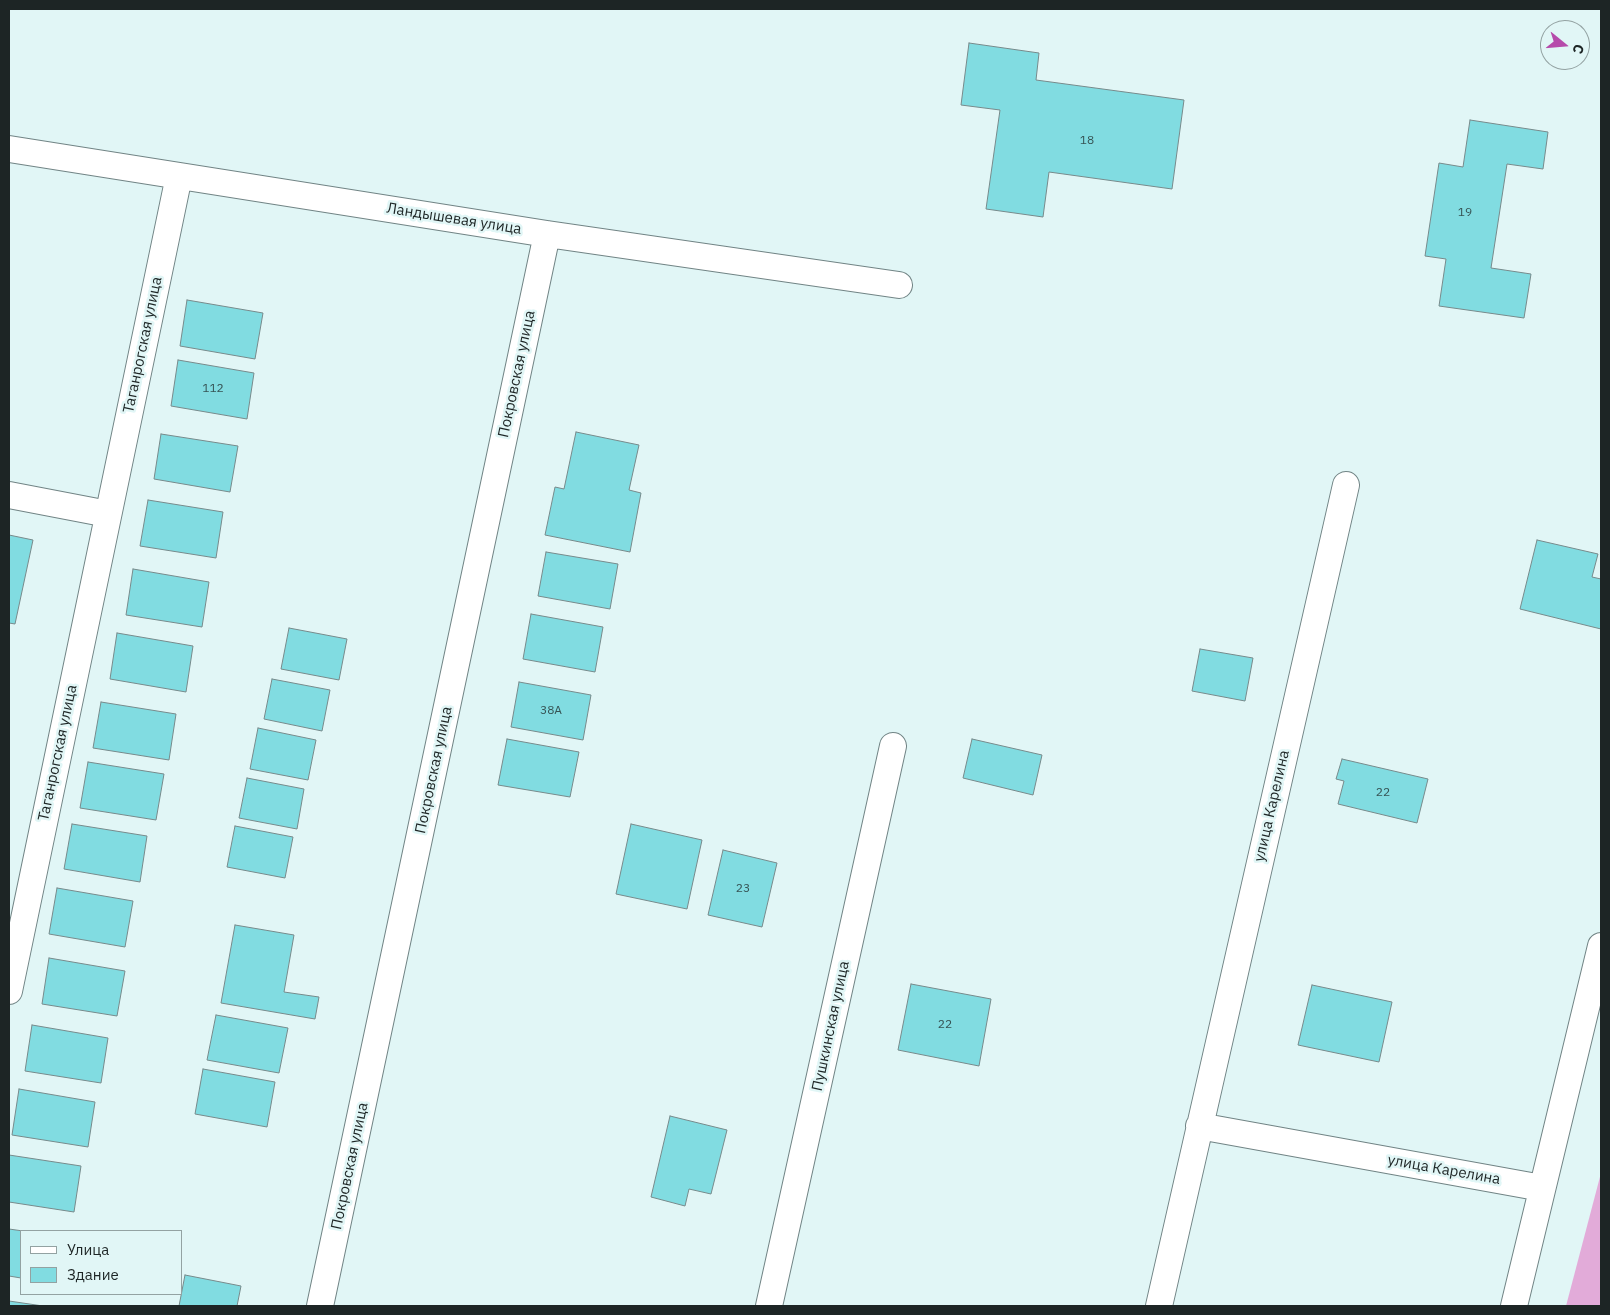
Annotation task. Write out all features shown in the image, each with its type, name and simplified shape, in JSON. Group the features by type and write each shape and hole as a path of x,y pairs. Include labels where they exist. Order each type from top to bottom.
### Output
{"street":[{"name":"Ландышевая улица","path":"9,149 547,234 900,285"},
{"name":"Таганрогская улица","path":"9,992 179,176"},
{"name":"Покровская улица","path":"320,1306 547,234"},
{"name":"улица Карелина","path":"1159,1306 1346,485"},
{"path":"9,495 108,514"},
{"name":"Пушкинская улица","path":"769,1306 893,746"},
{"path":"1514,1306 1601,946"},
{"name":"улица Карелина","path":"1199,1126 1542,1188"}],"shaded area":[{"path":"1601,1173 1601,1306 1566,1306"}],"building":[{"path":"969,43 1039,53 1036,80 1184,100 1172,189 1049,172 1043,217 986,209 1000,110 961,105"},
{"path":"1470,120 1548,132 1543,169 1507,164 1491,268 1531,274 1524,318 1439,306 1446,259 1425,256 1439,163 1463,167"},
{"path":"187,300 263,313 255,359 180,346"},
{"path":"178,360 254,373 247,419 171,406"},
{"path":"576,432 639,445 629,490 641,493 630,552 545,535 555,487 564,489"},
{"path":"161,434 238,446 230,492 154,479"},
{"path":"148,500 223,512 216,558 140,546"},
{"path":"9,535 33,540 15,624 9,623"},
{"path":"1537,540 1598,554 1592,577 1601,579 1601,629 1520,609"},
{"path":"546,552 618,564 610,609 538,596"},
{"path":"133,569 209,582 202,627 126,615"},
{"path":"531,614 603,627 595,672 523,659"},
{"path":"289,628 347,639 339,680 281,669"},
{"path":"117,633 193,646 186,692 110,679"},
{"path":"1200,649 1253,658 1245,701 1192,691"},
{"path":"272,679 330,690 322,731 264,719"},
{"path":"519,682 591,695 583,740 511,727"},
{"path":"101,702 176,714 169,760 93,748"},
{"path":"258,728 316,740 308,780 250,769"},
{"path":"507,739 579,752 570,797 498,785"},
{"path":"972,739 1042,755 1033,795 963,778"},
{"path":"1342,759 1428,779 1417,823 1338,804 1344,781 1336,779"},
{"path":"88,762 164,774 156,820 80,808"},
{"path":"247,778 304,789 297,829 239,818"},
{"path":"72,824 147,836 140,882 64,869"},
{"path":"631,824 702,840 687,909 616,894"},
{"path":"235,826 293,837 285,878 227,867"},
{"path":"723,850 777,863 762,927 708,915"},
{"path":"57,888 133,901 125,947 49,934"},
{"path":"235,925 294,935 284,992 319,997 315,1019 221,1003"},
{"path":"49,958 125,971 117,1016 42,1004"},
{"path":"911,984 991,999 979,1066 898,1050"},
{"path":"1312,985 1392,1002 1379,1062 1298,1045"},
{"path":"216,1015 288,1028 279,1073 207,1060"},
{"path":"32,1025 108,1038 101,1083 25,1071"},
{"path":"203,1069 275,1082 267,1127 195,1114"},
{"path":"19,1089 95,1102 88,1147 12,1135"},
{"path":"670,1116 727,1130 711,1194 689,1189 685,1206 651,1197"},
{"path":"9,1155 81,1166 74,1212 9,1202"},
{"path":"9,1229 20,1231 20,1278 9,1276"},
{"path":"185,1275 241,1286 237,1306 179,1306"},
{"path":"9,1301 43,1306 9,1306"}]}
